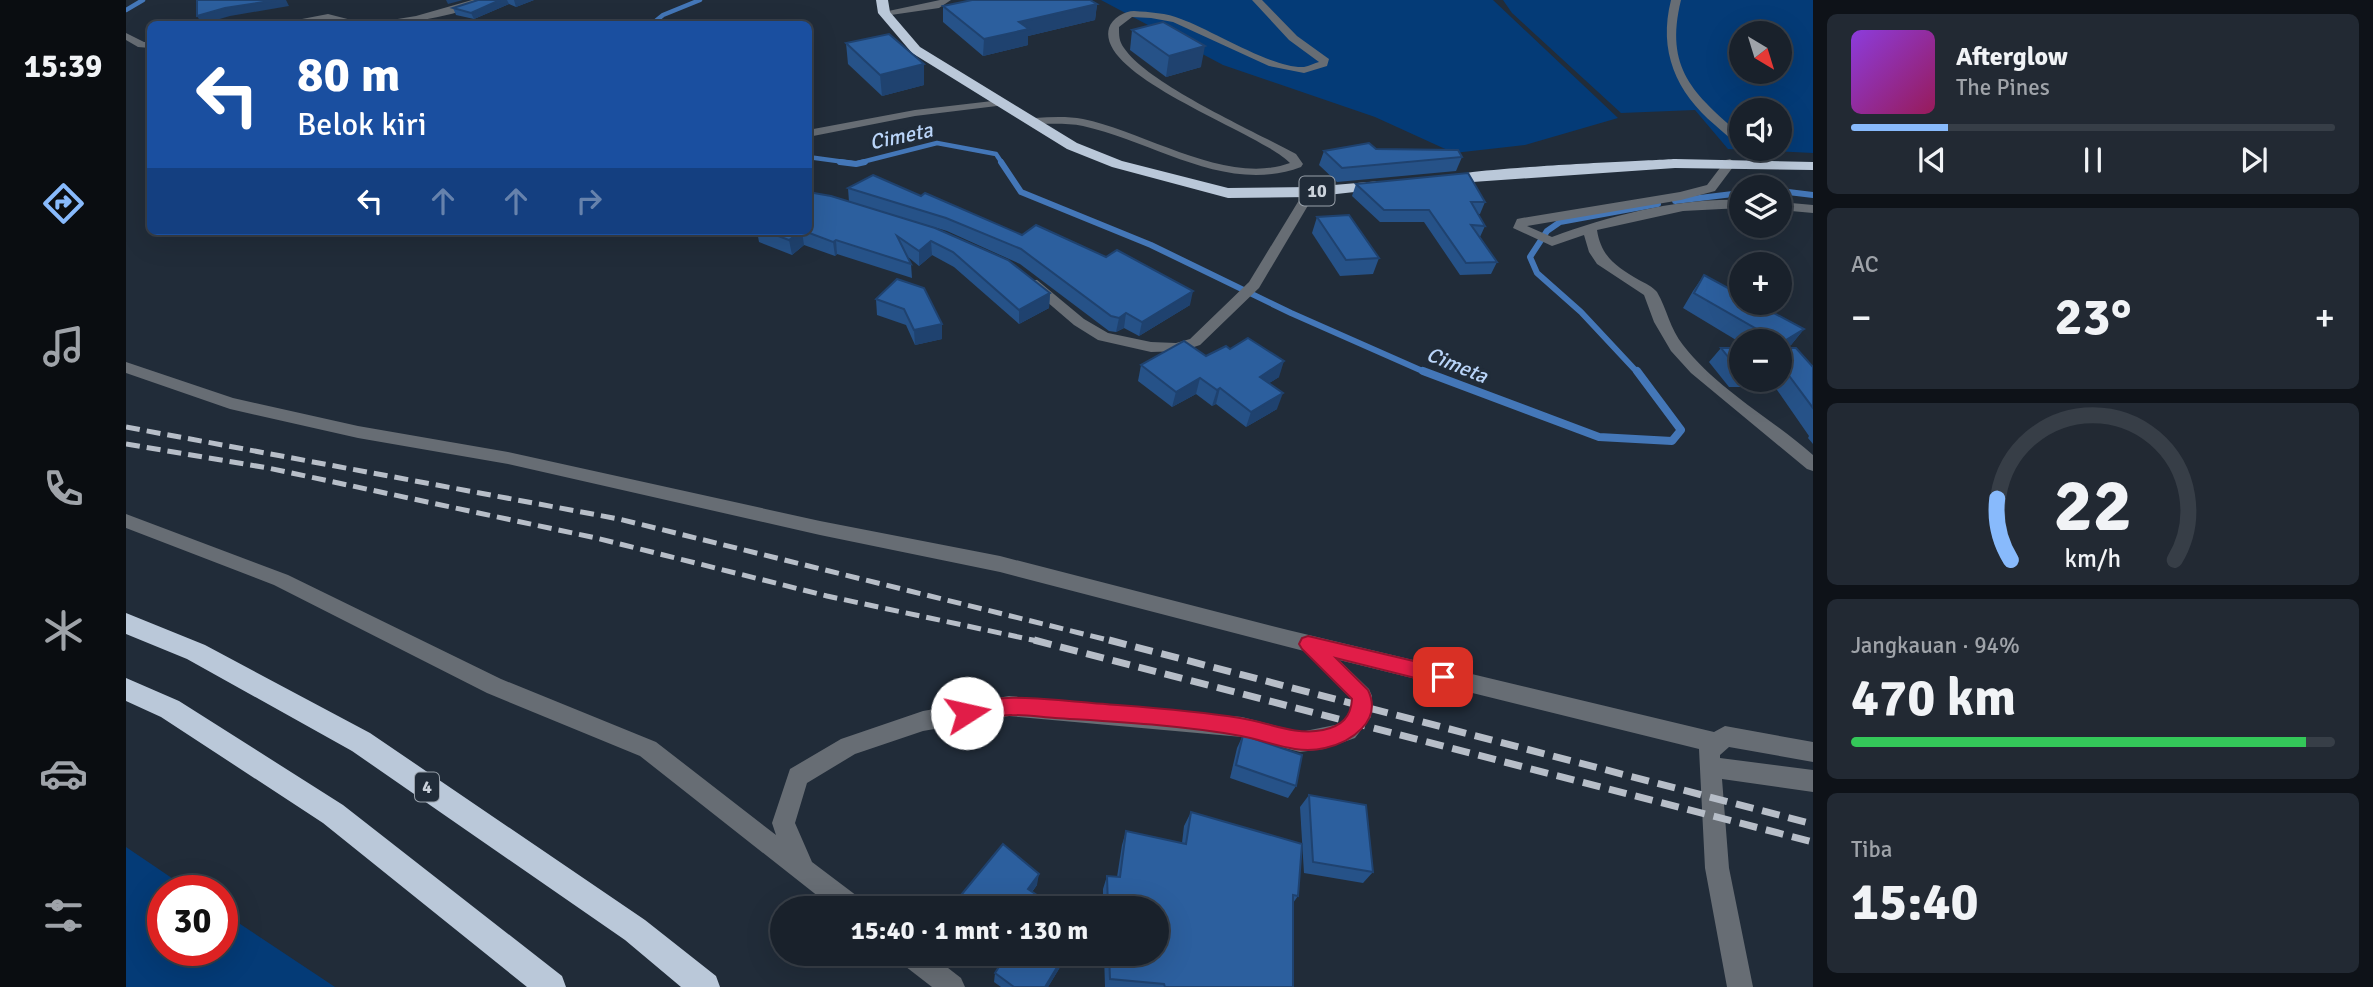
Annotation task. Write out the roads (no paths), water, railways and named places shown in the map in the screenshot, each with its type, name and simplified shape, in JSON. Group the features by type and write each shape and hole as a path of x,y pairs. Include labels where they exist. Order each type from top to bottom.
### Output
{"highway":[{"name":"10","path":"883,7 916,50 1072,146 1117,164 1228,193 1310,192 1391,184"},
{"path":"1432,181 1581,167 1730,163 1813,166"},
{"name":"4","path":"126,623 196,652 360,742 635,930 705,987"},
{"path":"126,689 170,709 333,814 551,987"}],"street":[{"path":"407,21 436,16 483,0"},
{"path":"883,7 939,5 946,0"},
{"path":"1035,121 1085,123 1186,157 1229,167 1272,172 1289,169 1297,164 1292,157 1148,78 1121,52 1115,40 1114,27 1121,19 1130,14 1152,15 1176,20 1273,64 1304,70 1323,64 1325,61 1321,56 1293,38 1257,0"},
{"path":"1676,0 1671,34 1676,63 1688,91 1729,130"},
{"path":"301,21 328,17 347,21"},
{"path":"126,36 147,45"},
{"path":"812,133 915,113 1001,103"},
{"path":"1729,203 1672,207 1590,228 1552,242 1520,228 1522,222 1681,196 1711,188 1730,163"},
{"path":"1025,277 1079,322 1103,337 1151,347 1177,348 1195,342 1254,285 1310,192"},
{"path":"1792,207 1813,209"},
{"path":"1590,228 1591,246 1600,262 1650,293 1660,325 1677,351 1743,410 1813,465"},
{"path":"126,367 230,403 358,432 521,461 820,528 1000,564 1308,644 1717,743"},
{"path":"126,521 281,580 494,686 648,749 836,896"},
{"path":"804,871 783,822 798,776 849,746 923,721 1009,706 1242,727 1300,741 1324,739 1347,731 1360,717 1362,696 1308,644"},
{"path":"1740,987 1717,868 1709,751 1725,736 1813,752"},
{"path":"1709,767 1813,781"},
{"path":"925,966 952,987"}],"waterway":[{"name":"Cimeta","path":"126,10 143,0"},
{"name":"Cimeta","path":"656,21 663,15 700,0"},
{"name":"Cimeta","path":"858,163 937,143 996,154 1002,163"},
{"name":"Cimeta","path":"812,158 852,163"},
{"name":"Cimeta","path":"840,162 865,162"},
{"name":"Cimeta","path":"1001,162 1021,192 1151,245 1291,313 1427,373"},
{"name":"Cimeta","path":"1792,192 1813,195"},
{"name":"Cimeta","path":"1675,201 1729,194"},
{"name":"Cimeta","path":"1638,373 1581,312 1537,273 1530,257 1547,231 1560,222 1658,204"},
{"name":"Cimeta","path":"1423,371 1599,437 1672,441 1681,430 1637,371"}],"railway":[{"path":"126,427 619,519 1116,642"},
{"path":"126,444 268,468 596,538 827,596 1040,642"},
{"path":"1034,640 1040,642"},
{"path":"1109,640 1813,824"},
{"path":"1040,642 1813,842"}]}
